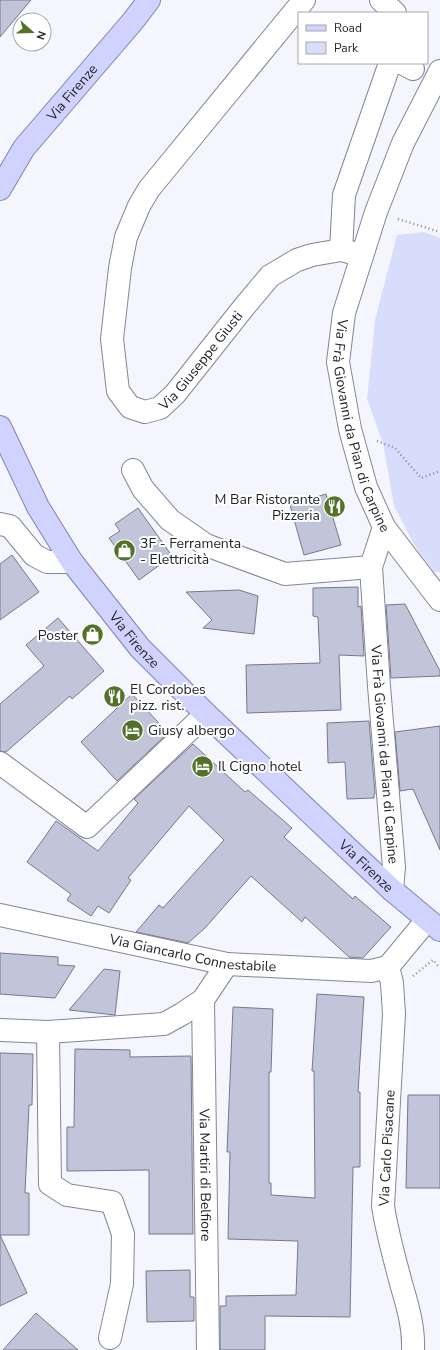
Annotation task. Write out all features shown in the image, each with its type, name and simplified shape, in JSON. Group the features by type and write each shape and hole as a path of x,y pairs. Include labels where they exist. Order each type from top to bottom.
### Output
{"main road":[{"name":"Via Firenze","path":"0,189 24,148 133,21 149,0"},
{"name":"Via Firenze","path":"0,427 38,507 72,562 140,648 206,714 392,890 434,925"}],"street":[{"name":"Via Giuseppe Giusti","path":"304,0 149,189 139,206 126,237 120,268 112,339 118,391 130,407 145,412 160,408 175,394 270,276 297,260 312,255 341,250 362,255"},
{"path":"381,0 394,12"},
{"path":"341,250 344,195 390,64"},
{"name":"Via Frà Giovanni da Pian di Carpine","path":"392,890 394,866 371,567 384,527 366,487 350,429 338,362 344,313 376,212 403,143 440,71"},
{"path":"133,470 143,489 170,520 206,545 285,574 371,567"},
{"path":"0,524 10,526 34,555 48,562 72,562"},
{"path":"384,527 440,600"},
{"path":"0,763 87,827 206,714"},
{"name":"Via Giancarlo Connestabile","path":"0,915 227,964 371,971 388,967"},
{"path":"388,967 434,925"},
{"path":"0,1030 48,1032 164,1024 203,1000 227,964"},
{"name":"Via Carlo Pisacane","path":"388,967 392,983 394,1014 383,1206 386,1226 410,1316 413,1350"},
{"name":"Via Martiri di Belfiore","path":"203,1000 208,1350"},
{"path":"48,1032 50,1184 67,1195 112,1202 123,1234 122,1284 110,1338"}],"path":[{"path":"376,212 440,232"},
{"path":"395,448 421,478 440,471"},
{"path":"416,973 433,960 440,968"}],"green space":[{"path":"424,232 440,238 440,572 434,572 415,546 394,506 383,443 367,399 375,320 397,235"}],"building":[{"path":"0,0 31,0 21,12 12,12 12,23 0,37"},
{"path":"326,494 341,545 304,555 290,505"},
{"path":"138,508 172,556 139,580 109,538 120,531 115,524"},
{"path":"12,555 39,592 0,620 0,564"},
{"path":"358,587 358,607 361,606 364,656 339,655 341,710 247,713 246,665 320,663 318,617 313,616 313,588"},
{"path":"239,590 258,596 254,634 203,628 212,620 186,592"},
{"path":"405,604 440,671 440,676 391,678 386,605"},
{"path":"58,618 104,671 72,699 70,696 6,752 0,751 0,704 44,666 26,645"},
{"path":"132,694 168,733 117,781 81,742"},
{"path":"369,721 375,794 374,798 347,799 345,762 328,763 327,723"},
{"path":"440,726 440,850 413,789 400,791 395,732"},
{"path":"193,744 245,792 248,790 292,828 284,837 353,899 355,896 391,927 363,958 349,957 305,917 302,922 251,876 205,928 188,943 136,932 159,905 163,908 224,840 189,806 128,878 131,880 109,913 98,906 91,916 67,900 71,894 27,862 56,821 98,851 138,803 134,799"},
{"path":"0,953 58,957 58,965 75,966 55,998 0,994"},
{"path":"104,969 120,971 115,1015 69,1010"},
{"path":"317,994 364,997 358,1092 360,1092 360,1167 353,1167 350,1317 265,1316 265,1350 220,1350 220,1306 226,1306 226,1296 296,1295 298,1241 228,1239 230,1152 227,1152 233,1007 273,1009 271,1072 269,1072 269,1183 271,1183 271,1195 315,1198 314,1071 312,1071"},
{"path":"75,1049 130,1050 130,1057 191,1056 193,1234 149,1234 149,1170 67,1171 67,1127 74,1127"},
{"path":"0,1053 33,1054 32,1105 29,1105 25,1193 29,1193 29,1235 0,1235"},
{"path":"408,1095 440,1095 440,1188 406,1188"},
{"path":"0,1235 27,1293 0,1306"},
{"path":"190,1270 190,1297 194,1297 194,1321 147,1322 146,1271"},
{"path":"36,1313 78,1350 3,1350"}],"place":[{"name":"M Bar Ristorante Pizzeria","path":"335,507"},
{"name":"3F - Ferramenta - Elettricità","path":"125,551"},
{"name":"Poster","path":"93,635"},
{"name":"El Cordobes pizz. rist.","path":"115,697"},
{"name":"Giusy albergo","path":"133,730"},
{"name":"Il Cigno hotel","path":"203,766"}]}
